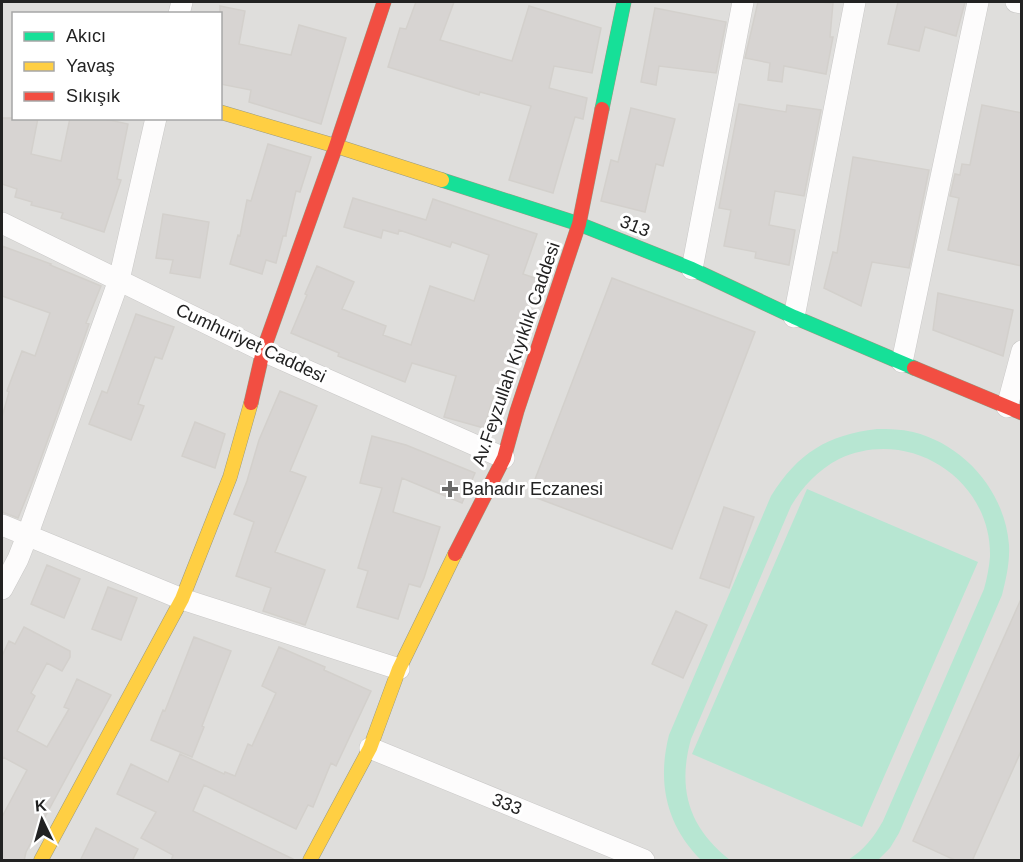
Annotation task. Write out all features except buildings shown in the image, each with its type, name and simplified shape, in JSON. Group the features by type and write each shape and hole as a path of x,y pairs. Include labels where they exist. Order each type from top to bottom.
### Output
{"street":[{"path":"41,861 182,599 230,477 249,413 263,351 336,146 384,2"},
{"name":"Av.Feyzullah Kıyıklık Caddesi","path":"310,861 370,748 399,669 504,458 517,411 579,224 624,2"},
{"path":"692,269 743,2"},
{"path":"794,317 855,2"},
{"path":"902,362 978,2"},
{"path":"1016,2 1022,3"},
{"name":"313","path":"222,113 336,146 579,224 692,269 794,317 1014,410"},
{"path":"2,589 27,537 118,280 156,120"},
{"name":"Cumhuriyet Caddesi","path":"2,223 263,351 504,458"},
{"path":"1014,410 1022,351"},
{"path":"2,525 182,599 399,669"},
{"name":"333","path":"370,748 644,861"}],"shaded area":[{"path":"2,2 1021,2 1021,860 2,860"}],"green space":[{"path":"877,429 908,431 932,438 965,459 991,489 1006,525 1009,545 1009,558 1002,595 899,833 890,848 878,860 848,860 868,843 883,821 984,589 990,557 987,529 977,504 962,483 942,466 918,455 892,449 866,451 839,459 818,473 791,506 691,739 685,774 690,806 705,835 730,860 701,860 689,847 680,832 667,802 664,769 669,735 771,496 781,481 803,457 829,441"},
{"path":"807,489 978,562 862,827 692,754"}],"traffic: fast":[{"path":"602,109 624,2"},
{"path":"442,180 579,224 692,269 794,317 914,368"}],"traffic: slow":[{"path":"222,113 442,180"},
{"path":"41,860 182,599 230,477 251,403"},
{"path":"310,860 370,748 399,669 455,554"}],"traffic: jam":[{"path":"251,403 263,351 336,146 384,2"},
{"path":"455,554 504,458 517,411 579,224 602,109"},
{"path":"914,368 1022,413"}],"place":[{"name":"Bahadır Eczanesi","path":"450,489"}]}
